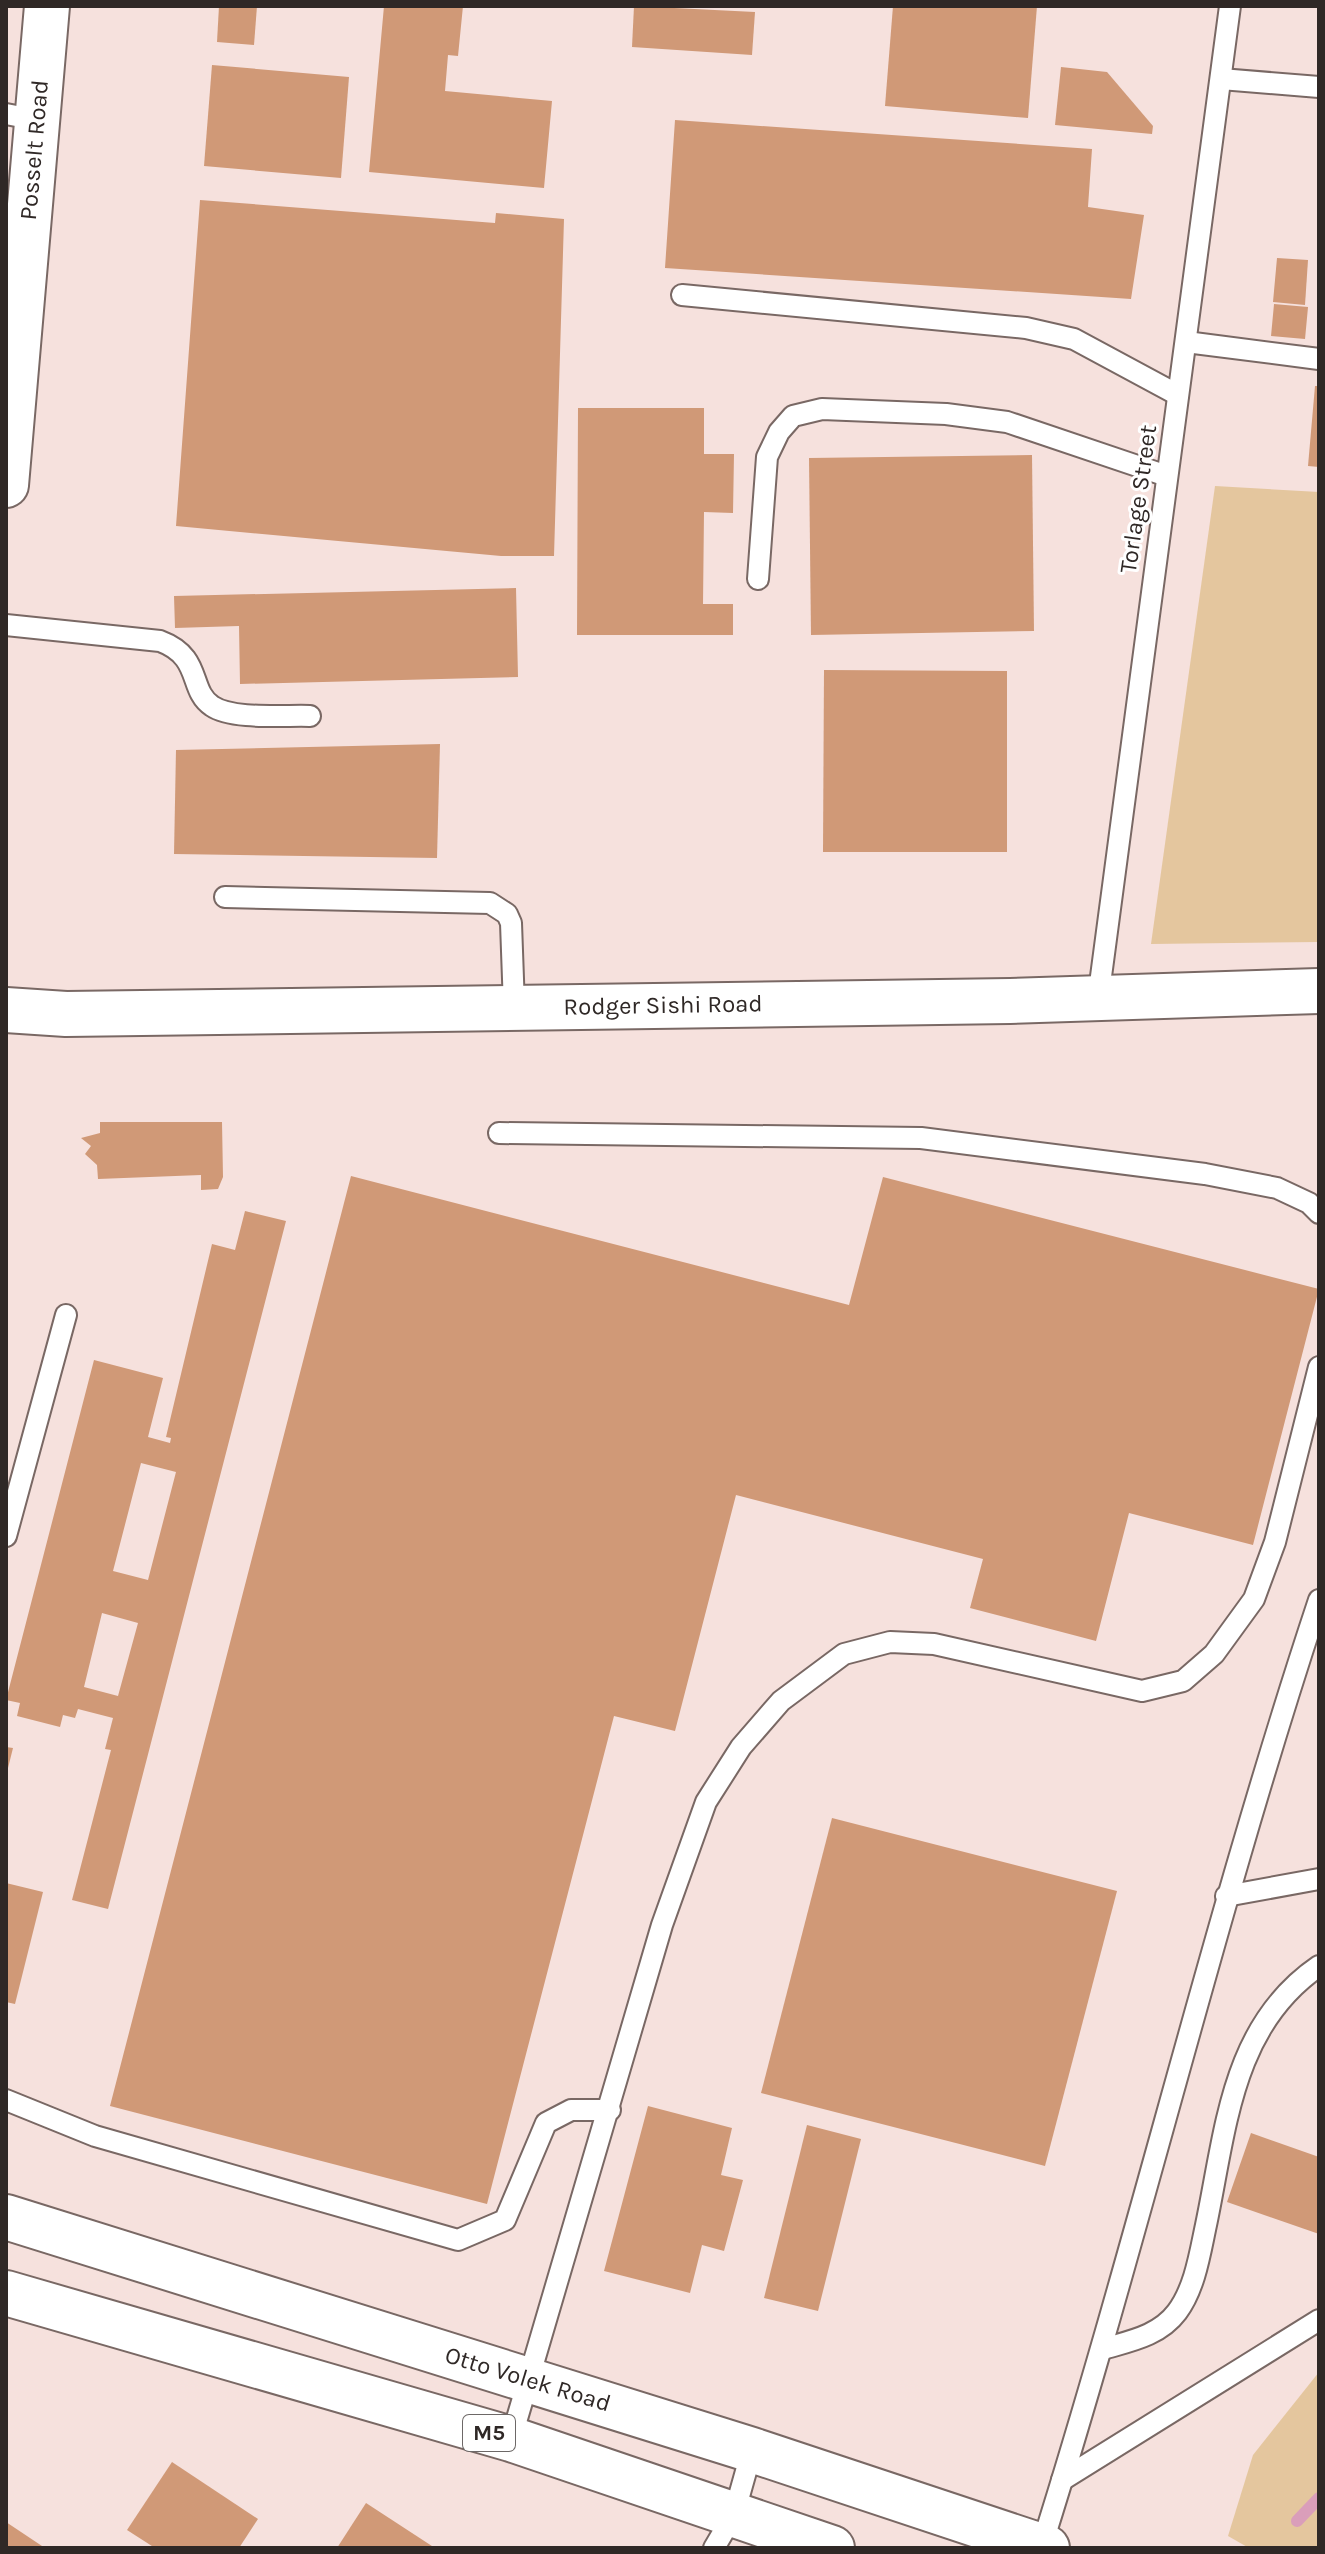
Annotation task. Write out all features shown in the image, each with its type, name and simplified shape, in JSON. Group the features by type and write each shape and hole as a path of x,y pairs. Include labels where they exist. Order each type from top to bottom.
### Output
{"main road":[{"name":"Posselt Road","path":"6,485 22,117 47,6"},
{"name":"Rodger Sishi Road","path":"6,1010 66,1014 1098,999 1319,991"},
{"name":"Otto Volek Road","path":"6,2217 752,2450 1043,2547"},
{"name":"M5","path":"6,2293 511,2439 724,2531 832,2548"}],"lane":[{"name":"Torlage Street","path":"1098,999 1230,6"},
{"path":"1221,79 1319,87"},
{"path":"682,295 1026,328 1085,344 1178,395"},
{"path":"1186,342 1319,359"},
{"path":"758,579 767,457 779,432 793,416 822,409 946,414 1007,422 1167,476"},
{"path":"6,625 160,641 182,653 195,671 205,700 214,708 228,713 310,716"},
{"path":"225,897 490,903 507,914 511,923 514,1007"},
{"path":"499,1133 921,1138 1205,1174 1277,1188 1309,1203 1319,1213"},
{"path":"6,1536 66,1315"},
{"path":"511,2439 662,1925 706,1802 741,1747 781,1701 844,1654 890,1642 934,1644 1142,1691 1183,1681 1214,1654 1254,1599 1275,1542 1319,1367"},
{"path":"1043,2547 1103,2349 1226,1896 1318,1607"},
{"path":"1226,1896 1319,1879"},
{"path":"1103,2349 1152,2334 1177,2312 1197,2266 1233,2087 1247,2050 1271,2009 1319,1966"},
{"path":"6,2100 95,2136 458,2240 505,2220 546,2123 571,2110 610,2110"},
{"path":"1062,2480 1319,2320"},
{"path":"724,2531 752,2450"}],"shaded area":[{"path":"1215,486 1319,492 1319,942 1151,944"},
{"path":"1319,2372 1319,2548 1249,2548 1228,2536 1253,2455"}],"building":[{"path":"219,6 257,6 254,45 217,42"},
{"path":"384,6 463,6 458,56 448,55 445,91 552,101 544,188 369,172"},
{"path":"634,6 755,12 752,55 632,47"},
{"path":"893,6 1037,6 1028,118 885,106"},
{"path":"212,65 349,77 341,178 204,166"},
{"path":"1061,67 1107,72 1153,126 1152,134 1055,125"},
{"path":"675,120 1092,149 1088,207 1144,215 1131,299 665,268"},
{"path":"200,200 495,223 496,213 564,219 554,556 501,556 176,526"},
{"path":"1277,258 1308,260 1305,305 1273,302"},
{"path":"1274,304 1308,307 1305,339 1271,336"},
{"path":"1315,386 1319,386 1319,467 1308,466"},
{"path":"578,408 704,408 704,454 734,454 733,513 704,512 703,604 733,604 733,635 577,635"},
{"path":"1032,455 1034,631 811,635 809,458"},
{"path":"516,588 518,677 240,684 239,626 175,628 174,596"},
{"path":"824,670 1007,671 1007,852 823,852"},
{"path":"440,744 437,858 174,854 176,750"},
{"path":"100,1122 222,1122 223,1177 218,1189 201,1190 201,1175 98,1179 97,1165 85,1154 91,1146 81,1138 100,1133"},
{"path":"351,1176 849,1305 883,1177 1319,1289 1253,1545 1129,1513 1096,1641 970,1608 983,1559 736,1495 675,1731 614,1716 487,2204 110,2106"},
{"path":"245,1211 286,1221 108,1909 72,1900 111,1750 105,1749 113,1718 78,1709 75,1718 63,1715 60,1727 17,1716 20,1703 6,1700 94,1360 163,1378 148,1437 170,1443 171,1438 166,1437 212,1244 235,1250","holes":["141,1463 176,1472 148,1580 113,1571","102,1613 138,1623 118,1696 84,1687"]},
{"path":"6,1747 13,1748 7,1772 6,1772"},
{"path":"832,1818 1117,1891 1045,2166 761,2093"},
{"path":"6,1883 43,1892 15,2004 6,2002"},
{"path":"648,2106 732,2128 721,2175 743,2180 724,2251 702,2245 690,2293 604,2271"},
{"path":"807,2125 861,2139 818,2311 764,2298"},
{"path":"1251,2133 1319,2157 1319,2234 1227,2202"},
{"path":"172,2462 258,2519 239,2548 155,2548 127,2530"},
{"path":"366,2503 435,2548 337,2548"},
{"path":"6,2522 45,2548 6,2548"}],"waterway":[{"path":"1297,2521 1319,2498"}]}
